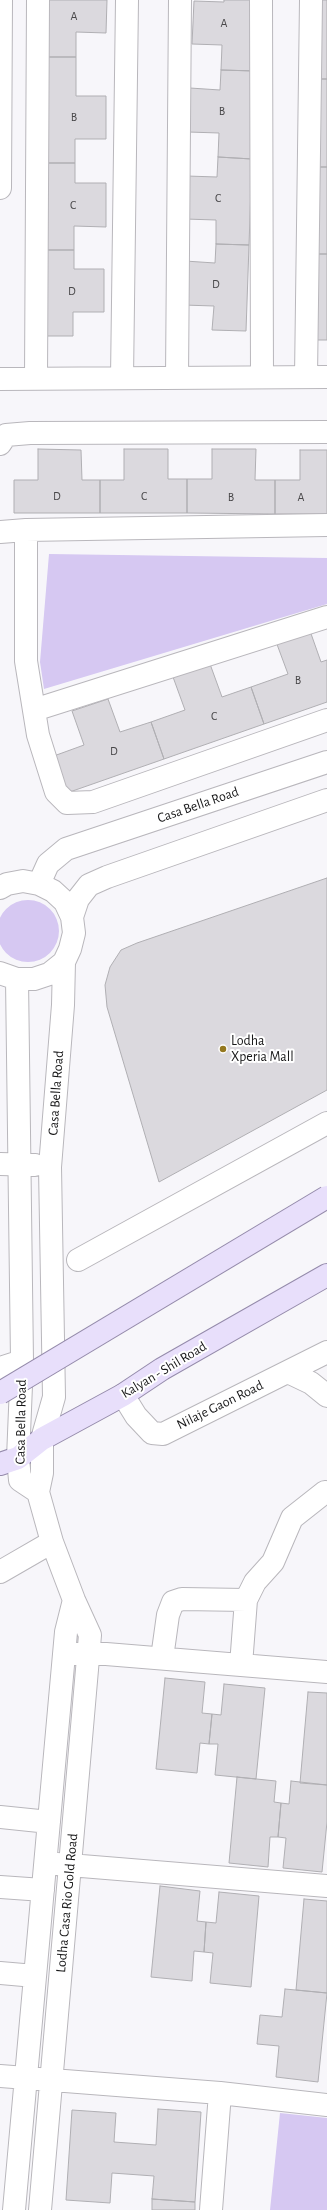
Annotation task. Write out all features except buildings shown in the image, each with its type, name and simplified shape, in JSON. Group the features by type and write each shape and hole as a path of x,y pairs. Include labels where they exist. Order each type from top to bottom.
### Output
{"main road":[{"path":"0,1393 327,1197"},
{"name":"Kalyan - Shil Road","path":"9,1461 42,1439 124,1395 162,1369 327,1275"}],"street":[{"path":"0,188 1,0"},
{"path":"36,378 38,0"},
{"path":"122,378 127,0"},
{"path":"177,378 180,0"},
{"path":"261,0 262,377"},
{"path":"306,377 311,0"},
{"path":"0,379 327,377"},
{"path":"0,444 6,435 30,433 327,432"},
{"path":"0,532 26,530 327,525"},
{"path":"26,530 26,661 38,734 56,792 67,804 93,802 327,720"},
{"path":"34,710 327,617"},
{"name":"Casa Bella Road","path":"39,884 48,864 66,849 327,762"},
{"name":"Casa Bella Road","path":"72,917 78,899 89,885 101,879 128,868 327,800"},
{"name":"Casa Bella Road","path":"0,888 7,884 23,881 39,884 53,891 65,902 72,917 74,933 70,949 64,962 63,1005 50,1167 54,1397 42,1439 42,1473 38,1492 20,1480 9,1461 22,1361 10,1164 5,975 34,979 49,974 64,962"},
{"path":"78,1260 327,1123"},
{"path":"10,1164 50,1167"},
{"name":"Nilaje Gaon Road","path":"124,1395 136,1416 152,1433 163,1434 327,1352"},
{"path":"0,1368 22,1361"},
{"path":"288,1372 312,1383 327,1396"},
{"name":"Lodha Casa Rio Gold Road","path":"38,1492 52,1542 74,1600 90,1634 90,1654 40,2210"},
{"path":"242,1665 246,1600 255,1582 273,1562 292,1518 325,1492"},
{"path":"0,1572 52,1542"},
{"path":"162,1658 168,1615 173,1602 182,1599 246,1600"},
{"name":"Lodha Casa Rio Gold Road","path":"14,2210 66,1632 74,1600"},
{"path":"64,1653 162,1658 327,1672"},
{"path":"0,1817 49,1822"},
{"path":"45,1864 327,1886"},
{"path":"0,1887 43,1890"},
{"path":"0,1973 35,1976"},
{"path":"0,2076 220,2093 327,2105"},
{"path":"211,2210 220,2093"}],"shaded area":[{"path":"49,554 327,558 327,604 44,689 40,662"},
{"path":"28,900 40,903 50,909 56,919 59,931 56,943 50,953 40,959 28,962 16,959 6,953 0,943 -3,931 0,919 6,909 16,903"},
{"path":"280,2113 327,2118 327,2210 270,2210"}],"place":[{"name":"Lodha Xperia Mall","path":"223,1049"}]}
